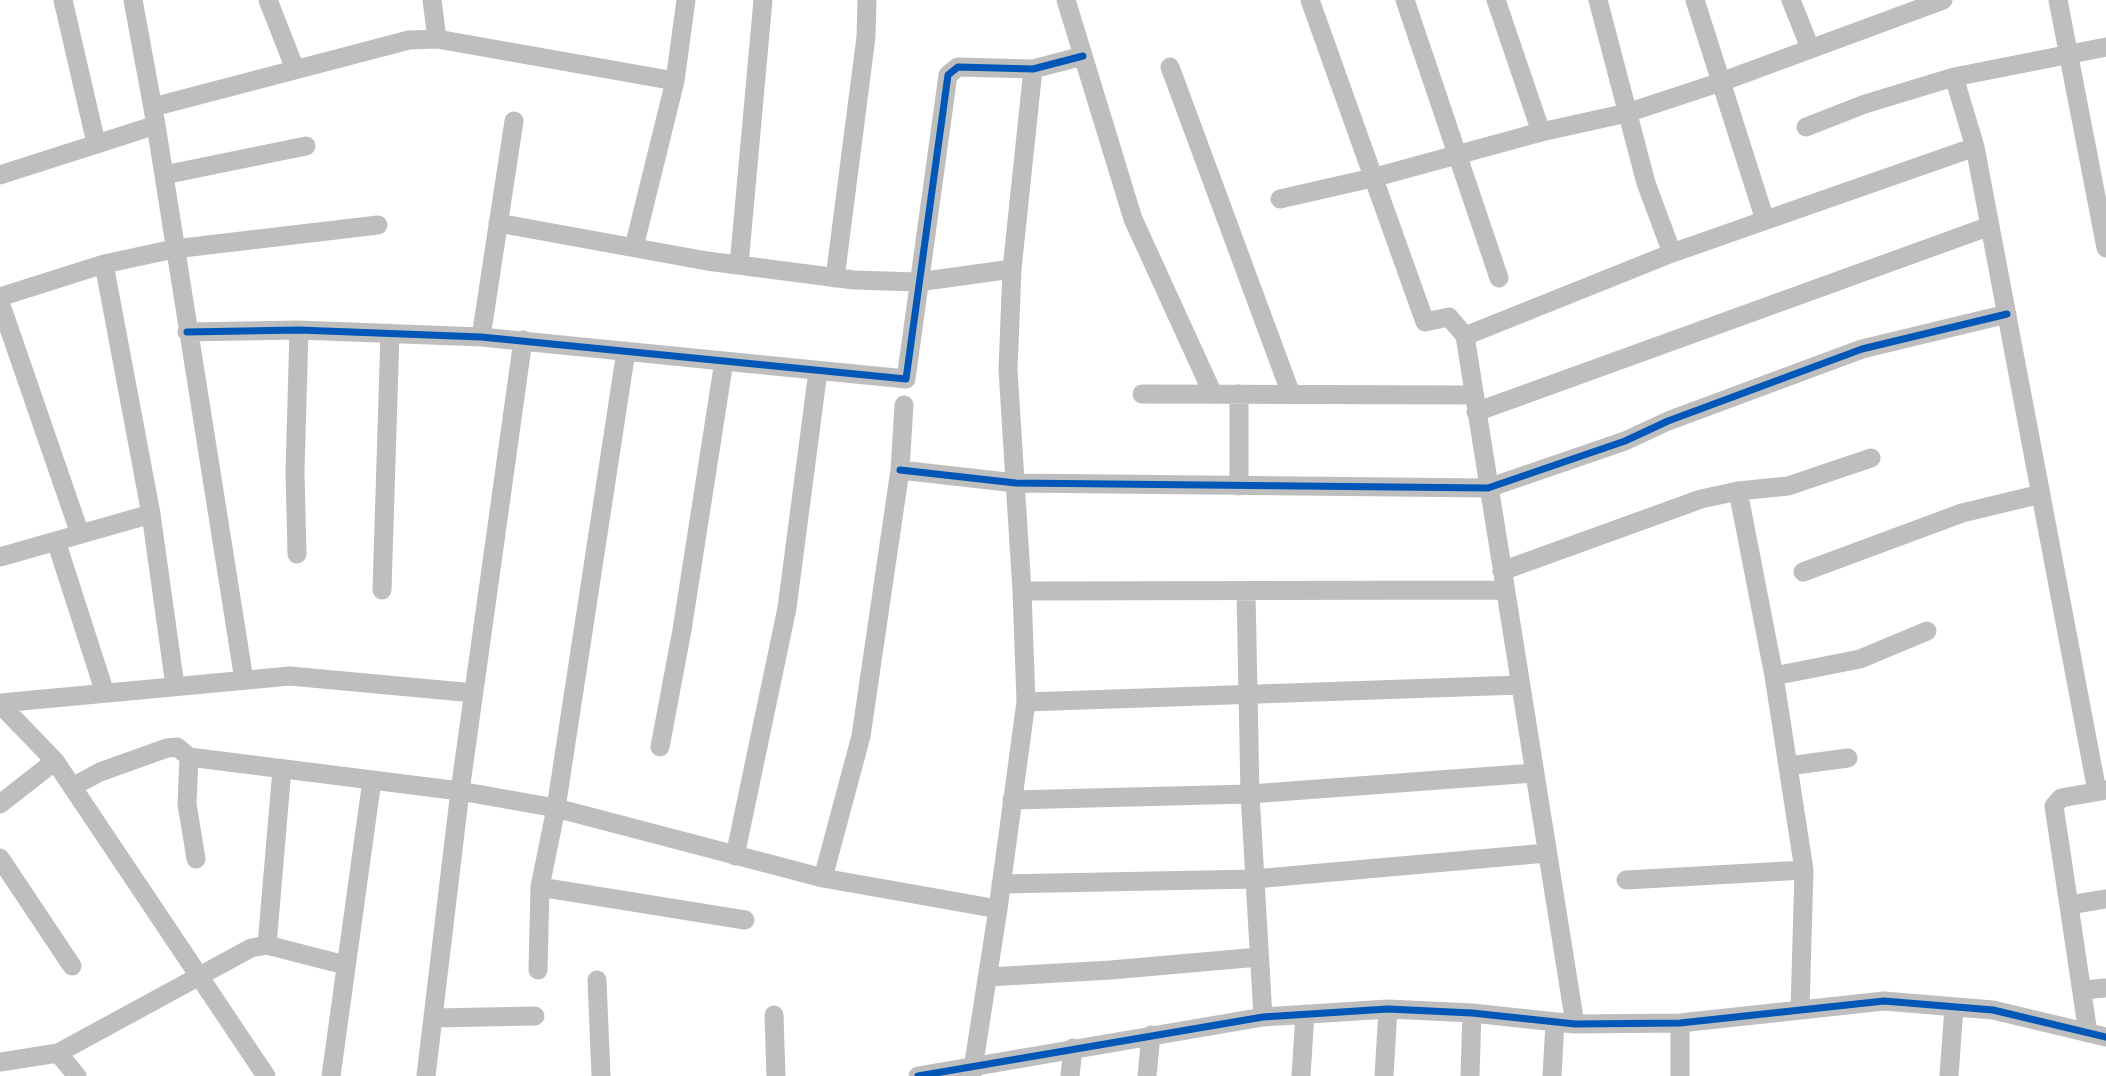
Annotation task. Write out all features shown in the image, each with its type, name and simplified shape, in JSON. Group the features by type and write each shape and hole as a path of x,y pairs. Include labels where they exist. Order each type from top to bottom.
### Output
{"street":[{"path":"63,0 96,143"},
{"path":"133,0 155,116 244,680"},
{"path":"268,0 295,69"},
{"path":"432,0 437,38"},
{"path":"634,247 675,81 686,0"},
{"path":"739,265 763,0"},
{"path":"835,278 866,37 867,0"},
{"path":"1066,0 1133,219 1213,394"},
{"path":"1310,0 1425,322 1449,317 1465,336 1547,853 1565,1023 1552,1076"},
{"path":"1405,0 1499,278"},
{"path":"1496,0 1541,132"},
{"path":"1695,0 1765,220"},
{"path":"1791,0 1810,48"},
{"path":"1280,199 1372,178 1541,132 1627,113 1721,82 1913,5 1943,0"},
{"path":"2058,0 2105,235"},
{"path":"1600,1 1646,183 1672,253"},
{"path":"0,175 96,143 155,116 295,69 409,40 437,38 675,81"},
{"path":"1806,127 1865,104 1954,78 2106,47"},
{"path":"187,332 299,330 481,337 906,379 947,75 958,66 1032,69 1083,56"},
{"path":"1170,67 1291,394"},
{"path":"974,1070 1026,702 1008,370 1012,269 1032,69"},
{"path":"1954,78 1975,147 2101,791 2061,798 2054,806 2083,990 2097,1035"},
{"path":"481,337 514,121"},
{"path":"163,175 306,146"},
{"path":"1465,336 1672,253 1975,147"},
{"path":"498,223 739,265 835,278 918,282 1012,269"},
{"path":"80,534 0,300 103,264 174,249 379,225"},
{"path":"1142,394 1291,394 1475,403 1990,226"},
{"path":"103,264 151,514 175,687"},
{"path":"900,470 1016,484 1488,488 1625,441 1668,421 1862,349 2007,314"},
{"path":"297,554 295,472 299,330"},
{"path":"382,590 390,333"},
{"path":"426,1076 460,791 523,340"},
{"path":"538,970 540,887 556,808 626,351"},
{"path":"660,747 684,617 724,361"},
{"path":"735,856 787,608 818,371"},
{"path":"1239,394 1239,486"},
{"path":"822,878 861,736 900,470 904,405"},
{"path":"1022,592 1246,591 1503,580 1701,499 1738,491 1788,486 1871,458"},
{"path":"1738,491 1774,676 1804,870 1800,1010"},
{"path":"1803,572 1962,513 2041,494"},
{"path":"0,558 151,514"},
{"path":"57,541 105,693"},
{"path":"1246,591 1250,794 1263,1017"},
{"path":"1774,676 1860,659 1927,631"},
{"path":"0,703 289,676 474,692"},
{"path":"1026,702 1520,685"},
{"path":"0,703 55,761 266,1076"},
{"path":"72,786 100,772 167,748 177,747 189,757 460,791 556,808 822,878 998,909"},
{"path":"189,757 187,804 196,859"},
{"path":"1788,766 1848,758"},
{"path":"0,804 55,761"},
{"path":"267,945 282,769"},
{"path":"1012,800 1250,794 1534,774"},
{"path":"331,1076 372,780"},
{"path":"1001,884 1254,879 1547,853"},
{"path":"0,858 72,965"},
{"path":"1626,880 1804,870"},
{"path":"540,887 745,920"},
{"path":"2069,905 2106,900"},
{"path":"0,1062 58,1053 251,948 267,945 345,965"},
{"path":"988,977 1259,957"},
{"path":"597,980 601,1076"},
{"path":"2083,990 2106,988"},
{"path":"918,1076 974,1070 1073,1048 1263,1017 1388,1009 1472,1013 1565,1023 1680,1023 1884,1001 1993,1010 2097,1035"},
{"path":"1949,1076 1954,1007"},
{"path":"1384,1076 1388,1009"},
{"path":"1470,1076 1472,1013"},
{"path":"1301,1076 1305,1014"},
{"path":"774,1015 776,1076"},
{"path":"433,1018 535,1016"},
{"path":"1680,1023 1680,1076"},
{"path":"1147,1076 1150,1035"},
{"path":"1070,1076 1073,1048"},
{"path":"58,1053 77,1076"}],"cycle path":[{"path":"187,332 299,330 481,337 906,379 948,75 958,67 1033,69 1083,56"},
{"path":"900,470 1016,483 1488,488 1625,441 1668,421 1862,349 2007,314"},
{"path":"918,1076 1263,1017 1388,1009 1472,1013 1575,1024 1680,1023 1884,1001 1993,1010 2106,1037"}]}
